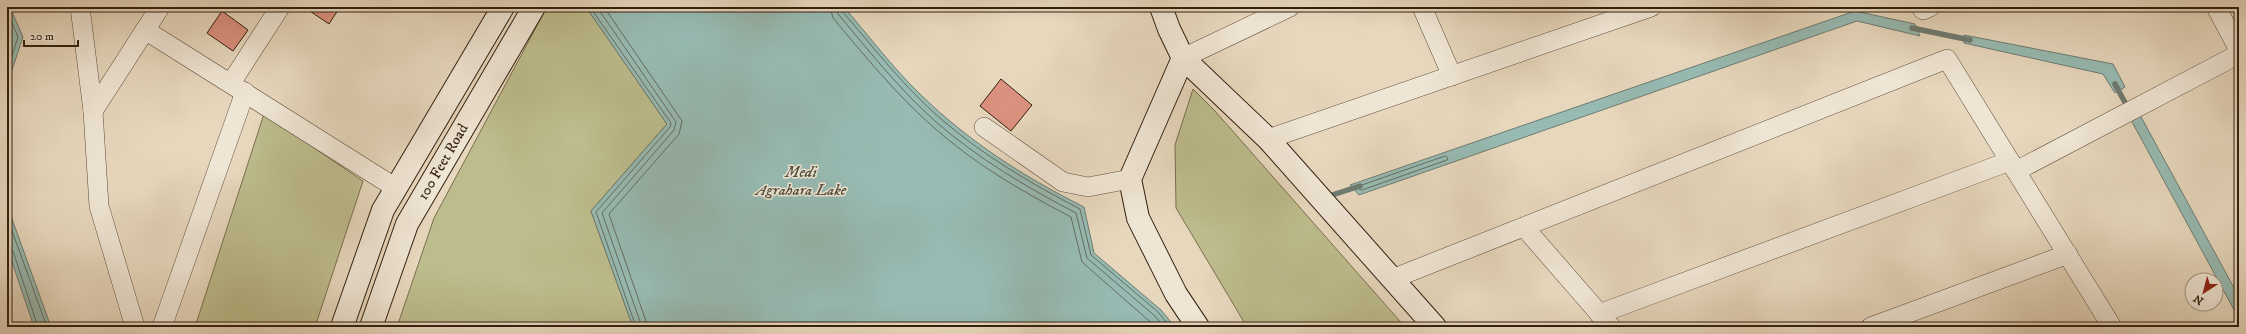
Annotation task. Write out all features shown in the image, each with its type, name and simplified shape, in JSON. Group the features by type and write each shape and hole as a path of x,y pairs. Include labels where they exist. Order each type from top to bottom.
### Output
{"street":[{"path":"80,7 93,111 99,206 135,327"},
{"path":"93,111 160,7"},
{"path":"162,327 238,87 280,7"},
{"name":"100 Feet Road","path":"342,327 384,210 503,7"},
{"name":"100 Feet Road","path":"371,327 407,224 534,7"},
{"path":"1161,7 1169,29 1183,58 1268,139 1308,181 1392,280 1435,327"},
{"path":"1198,327 1176,294 1138,218 1130,179 1183,58 1290,7"},
{"path":"1422,7 1452,76"},
{"path":"1268,139 1650,7"},
{"path":"1921,7 1923,10 1930,7"},
{"path":"2216,7 2239,50"},
{"path":"145,30 238,87 396,188"},
{"path":"1524,227 1605,320 2013,166 2239,54"},
{"path":"1392,280 1946,59 2112,327"},
{"path":"984,127 1063,182 1088,187 1130,179"},
{"path":"1870,327 2068,254"}],"shaded area":[{"path":"547,7 586,7 667,124 591,211 633,327 397,327 434,218"},
{"path":"1193,89 1215,111 1405,327 1247,327 1176,208 1175,145"},
{"path":"264,114 363,181 315,327 195,327"}],"water":[{"path":"7,7 10,7 23,37 7,85"},
{"name":"Medi Agrahara Lake","path":"586,7 844,7 910,84 957,127 1018,170 1084,207 1094,253 1161,310 1175,327 633,327 591,211 667,124"},
{"path":"1855,11 1915,24 1920,36 1857,21 1359,195 1350,185"},
{"path":"1964,35 2113,64 2125,87 2115,93 2103,74 1964,43"},
{"path":"2140,115 2239,297 2239,319 2224,291 2224,272 2213,272 2131,120"},
{"path":"7,205 51,327 34,327 7,247"}],"building":[{"path":"304,7 340,7 329,24"},
{"path":"222,11 248,30 233,51 207,33"},
{"path":"1001,79 1032,105 1011,131 980,106"}],"waterway":[{"path":"1912,28 1970,40"},
{"path":"2115,84 2128,108"},
{"path":"1326,197 1360,186"}]}
